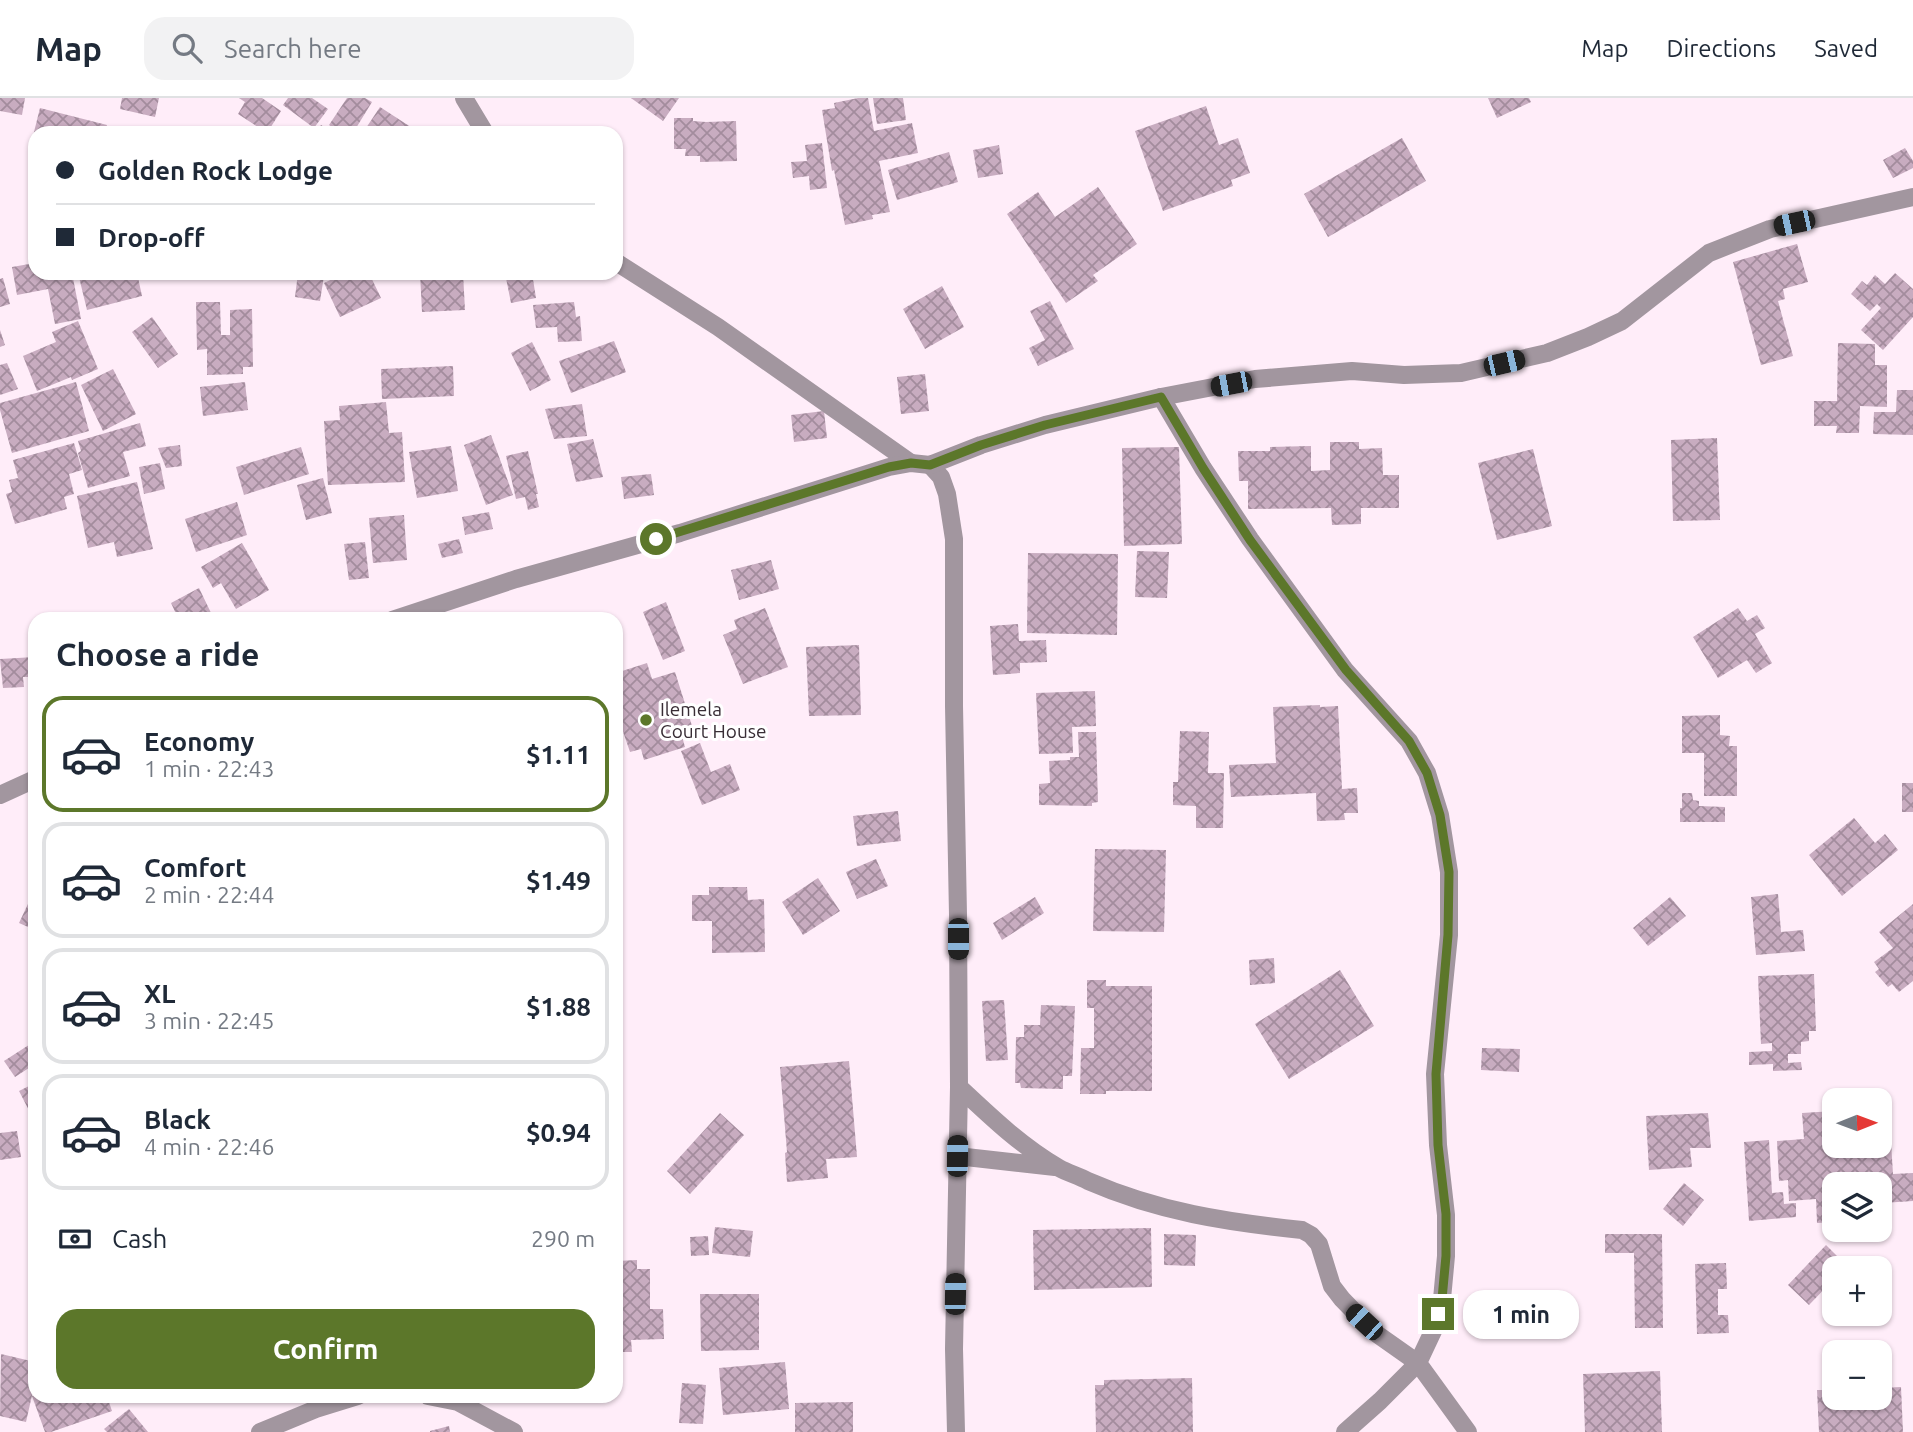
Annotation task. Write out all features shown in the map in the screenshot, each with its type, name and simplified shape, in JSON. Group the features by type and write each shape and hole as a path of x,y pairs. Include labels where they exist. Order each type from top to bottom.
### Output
{"street":[{"path":"464,98 481,126"},
{"path":"416,612 516,579 680,533 889,467 911,463 930,465 981,445 1045,425 1161,397 1255,379 1352,371 1404,375 1461,373 1547,352 1622,321 1709,253 1770,229 1913,197"},
{"path":"623,266 718,327 911,463"},
{"path":"1161,397 1250,540 1346,670 1409,741 1427,773 1440,815 1449,872 1448,935 1436,1074 1438,1145 1446,1214 1442,1299 1434,1329 1418,1363 1345,1432"},
{"path":"930,465 941,477 947,494 954,539 958,915 954,1349 956,1432"},
{"path":"0,795 28,782"},
{"path":"958,1087 1006,1131 1060,1168 1111,1191 1204,1218 1302,1230 1311,1235 1319,1244 1332,1286 1342,1299 1374,1332 1418,1363 1468,1432"},
{"path":"957,1156 1060,1168"},
{"path":"260,1432 335,1403"},
{"path":"460,1403 513,1432"}],"building":[{"path":"0,98 25,98 22,115 0,111"},
{"path":"122,98 159,98 155,117 120,109"},
{"path":"239,98 262,98 281,111 271,126 256,126 238,114 245,102"},
{"path":"288,98 312,98 328,109 315,126 311,126 283,105"},
{"path":"347,98 365,98 372,102 357,126 329,125"},
{"path":"631,98 679,98 663,121"},
{"path":"868,98 874,131 912,123 918,153 879,161 890,212 872,215 873,219 845,225 834,170 832,171 822,110 835,108 834,103"},
{"path":"873,98 903,98 906,120 877,124"},
{"path":"1488,98 1529,98 1531,102 1497,118"},
{"path":"1206,106 1219,145 1238,138 1250,173 1231,180 1233,186 1163,211 1135,131"},
{"path":"380,107 409,126 367,126"},
{"path":"40,108 107,125 107,126 36,126"},
{"path":"674,118 693,118 693,121 706,122 736,121 737,161 700,162 700,156 685,156 686,149 674,149"},
{"path":"1402,138 1426,181 1328,237 1304,194"},
{"path":"822,143 827,188 810,190 809,176 793,178 791,162 807,161 805,145"},
{"path":"999,145 1003,174 978,178 973,150"},
{"path":"1905,148 1913,161 1913,168 1893,178 1883,160"},
{"path":"949,152 958,182 897,200 888,170"},
{"path":"1098,187 1137,244 1093,275 1098,281 1066,303 1007,214 1038,192 1055,217"},
{"path":"1797,244 1808,282 1783,289 1785,299 1778,301 1793,356 1761,365 1733,262"},
{"path":"28,264 28,280 73,280 81,319 55,324 48,289 17,295 12,267"},
{"path":"1895,273 1913,289 1913,317 1883,350 1861,330 1881,308 1877,304 1870,311 1851,294 1862,281 1867,285 1875,275 1885,284"},
{"path":"3,278 10,304 0,307 0,279"},
{"path":"80,280 139,280 142,296 87,310"},
{"path":"297,280 323,280 320,301 295,297"},
{"path":"330,280 372,280 381,298 340,317 324,283"},
{"path":"420,280 463,280 465,310 422,312"},
{"path":"506,280 533,280 536,298 511,303"},
{"path":"942,286 964,327 925,349 903,309"},
{"path":"1050,301 1074,349 1038,366 1029,348 1045,340 1030,311"},
{"path":"196,302 220,302 221,335 230,335 230,310 252,309 253,367 243,367 243,374 207,375 207,349 197,350"},
{"path":"574,302 576,317 580,316 582,341 558,342 557,327 536,328 533,305"},
{"path":"152,317 178,354 158,368 132,332"},
{"path":"78,321 98,369 37,391 23,356 56,342 52,332"},
{"path":"0,330 5,345 0,347"},
{"path":"614,341 626,372 571,393 559,361"},
{"path":"532,342 551,380 530,391 511,353"},
{"path":"1838,343 1875,344 1875,365 1887,365 1887,407 1860,406 1859,433 1836,433 1837,426 1814,426 1814,401 1837,401"},
{"path":"7,363 18,389 0,395 0,365"},
{"path":"453,366 454,396 382,399 381,369"},
{"path":"113,369 136,414 103,431 81,385"},
{"path":"925,374 929,411 901,414 897,377"},
{"path":"76,382 89,431 12,453 0,403"},
{"path":"245,382 248,410 203,416 200,387"},
{"path":"1897,390 1913,390 1913,435 1873,434 1874,412 1896,412"},
{"path":"386,402 389,433 402,432 405,482 328,485 324,421 340,420 339,406"},
{"path":"582,404 587,436 554,439 545,409"},
{"path":"824,411 827,438 794,442 791,415"},
{"path":"140,423 146,446 123,452 130,476 88,488 78,453 81,451 78,441"},
{"path":"491,435 513,495 486,505 464,445"},
{"path":"1717,438 1720,520 1673,521 1671,440"},
{"path":"593,439 603,477 576,482 567,444"},
{"path":"1330,442 1359,442 1359,449 1382,448 1383,475 1399,475 1399,508 1361,508 1361,524 1332,525 1331,508 1248,509 1248,481 1239,481 1238,451 1270,451 1270,447 1311,446 1311,471 1330,470"},
{"path":"74,443 82,470 69,474 74,494 64,497 67,509 15,524 6,494 12,492 9,480 18,478 13,460"},
{"path":"180,445 182,466 166,468 158,448"},
{"path":"451,446 458,491 417,498 409,452"},
{"path":"301,447 309,474 244,495 236,467"},
{"path":"1179,447 1182,544 1124,546 1122,448"},
{"path":"1533,449 1552,526 1497,540 1478,463"},
{"path":"528,451 539,507 528,510 525,497 516,499 506,456"},
{"path":"160,463 165,489 144,494 139,467"},
{"path":"651,474 654,495 624,499 621,477"},
{"path":"323,478 332,513 306,520 297,485"},
{"path":"137,482 153,549 117,557 114,542 88,548 77,496"},
{"path":"237,502 247,535 196,552 185,519"},
{"path":"489,512 493,529 465,535 462,517"},
{"path":"404,515 407,560 373,563 369,518"},
{"path":"459,539 463,553 442,558 438,544"},
{"path":"365,542 369,578 349,580 344,544"},
{"path":"242,543 269,590 236,609 221,583 213,588 201,567"},
{"path":"1137,551 1169,552 1167,598 1135,597"},
{"path":"1028,553 1118,554 1117,635 1027,633"},
{"path":"771,560 779,589 739,600 731,570"},
{"path":"199,588 211,612 175,612 171,603"},
{"path":"666,602 685,651 663,660 643,612"},
{"path":"765,608 788,667 743,684 723,635 737,629 734,620"},
{"path":"1738,608 1747,621 1757,615 1765,628 1755,634 1772,663 1756,673 1747,660 1718,678 1693,637"},
{"path":"1018,624 1019,641 1046,640 1047,662 1020,663 1020,673 993,675 990,626"},
{"path":"859,645 861,715 809,716 806,647"},
{"path":"28,657 28,677 23,677 24,687 3,688 0,659"},
{"path":"647,663 652,679 675,672 693,729 681,733 685,747 644,760 641,749 630,752 623,732 623,671"},
{"path":"1095,691 1096,726 1072,727 1073,753 1039,754 1036,693"},
{"path":"1338,706 1342,789 1357,788 1358,813 1344,813 1345,820 1317,821 1316,793 1231,797 1229,765 1276,763 1273,707"},
{"path":"1720,715 1720,735 1730,736 1729,746 1737,746 1737,796 1704,796 1704,753 1682,753 1682,716"},
{"path":"1180,731 1209,732 1208,773 1224,773 1223,828 1196,828 1196,806 1173,805 1173,782 1178,782"},
{"path":"1078,732 1096,732 1098,802 1092,803 1092,806 1039,805 1039,784 1050,783 1049,761 1079,757"},
{"path":"700,743 711,772 730,764 740,790 702,805 681,751"},
{"path":"1902,783 1913,783 1913,812 1902,812"},
{"path":"1682,793 1692,793 1693,800 1699,801 1699,806 1725,807 1725,822 1680,822"},
{"path":"898,811 901,841 857,846 853,816"},
{"path":"1854,818 1875,843 1885,834 1898,850 1842,896 1809,855"},
{"path":"1095,849 1166,850 1164,932 1093,931"},
{"path":"876,859 888,886 857,899 846,872"},
{"path":"818,878 840,911 803,935 782,902"},
{"path":"709,887 747,887 748,900 764,899 765,952 712,953 712,921 692,921 692,895 709,895"},
{"path":"1778,894 1781,932 1803,930 1805,951 1756,955 1751,897"},
{"path":"1035,897 1044,913 1002,940 993,923"},
{"path":"1670,897 1686,916 1648,946 1633,928"},
{"path":"28,904 28,927 19,923"},
{"path":"1913,904 1913,981 1899,992 1892,984 1888,987 1875,972 1879,969 1874,962 1893,948 1879,932"},
{"path":"1274,958 1275,983 1250,985 1249,960"},
{"path":"1340,970 1374,1026 1289,1079 1255,1024"},
{"path":"1814,974 1816,1031 1809,1031 1809,1041 1801,1042 1801,1054 1788,1054 1788,1063 1801,1062 1802,1070 1773,1071 1773,1064 1749,1065 1749,1052 1772,1051 1772,1043 1761,1044 1758,976"},
{"path":"1087,980 1106,980 1106,986 1152,986 1152,1091 1080,1094 1081,1048 1094,1048 1094,1008 1087,1008"},
{"path":"1004,1000 1008,1060 986,1061 982,1001"},
{"path":"1041,1005 1075,1006 1072,1076 1063,1076 1063,1089 1021,1088 1020,1083 1015,1083 1016,1037 1024,1037 1024,1025 1040,1025"},
{"path":"28,1046 28,1069 15,1077 4,1061"},
{"path":"1482,1048 1520,1049 1519,1072 1481,1070"},
{"path":"849,1061 857,1157 826,1159 828,1178 787,1182 780,1067"},
{"path":"28,1086 28,1108 19,1091"},
{"path":"1822,1112 1822,1158 1892,1158 1893,1174 1913,1173 1913,1201 1892,1202 1892,1172 1822,1172 1822,1223 1817,1223 1816,1199 1789,1201 1788,1180 1779,1181 1777,1141 1804,1139 1802,1113"},
{"path":"720,1113 744,1135 690,1194 667,1171"},
{"path":"1708,1113 1711,1148 1690,1148 1692,1167 1649,1170 1646,1116"},
{"path":"17,1131 21,1157 0,1160 0,1133"},
{"path":"1769,1140 1772,1193 1783,1192 1784,1204 1796,1203 1796,1217 1749,1221 1744,1142"},
{"path":"1684,1183 1704,1200 1683,1226 1663,1209"},
{"path":"715,1227 753,1231 750,1257 712,1253"},
{"path":"1151,1228 1152,1287 1034,1290 1033,1230"},
{"path":"1164,1234 1196,1235 1195,1266 1164,1265"},
{"path":"1605,1234 1662,1234 1663,1328 1635,1328 1634,1253 1605,1253"},
{"path":"708,1236 709,1255 691,1256 690,1237"},
{"path":"1826,1245 1837,1256 1822,1256 1822,1291 1809,1305 1788,1285"},
{"path":"637,1260 637,1269 650,1269 650,1309 663,1309 664,1339 631,1340 632,1352 623,1352 623,1261"},
{"path":"1726,1263 1727,1289 1718,1289 1718,1315 1728,1315 1729,1333 1697,1334 1695,1264"},
{"path":"700,1294 759,1294 759,1350 701,1351"},
{"path":"1,1354 28,1360 28,1403 30,1403 26,1422 0,1416"},
{"path":"785,1362 789,1409 723,1415 719,1368"},
{"path":"1660,1371 1662,1432 1585,1432 1583,1374"},
{"path":"1192,1378 1193,1432 1096,1432 1095,1385 1104,1385 1104,1380"},
{"path":"682,1383 706,1385 703,1424 679,1423"},
{"path":"1892,1387 1901,1387 1903,1432 1819,1432 1817,1390 1822,1390 1822,1410 1892,1410"},
{"path":"853,1402 853,1432 795,1432 795,1403"},
{"path":"35,1403 109,1403 112,1411 45,1432"},
{"path":"129,1409 148,1432 107,1432 104,1429"},
{"path":"449,1426 450,1432 430,1432 430,1431"}],"place":[{"name":"Ilemela Court House","path":"646,720"}],"route":[{"path":"656,539 889,467 911,463 930,465 981,445 1045,425 1161,397 1250,540 1346,670 1409,741 1427,773 1440,815 1449,872 1449,914 1436,1074 1438,1145 1446,1214 1446,1256 1438,1314"}]}
